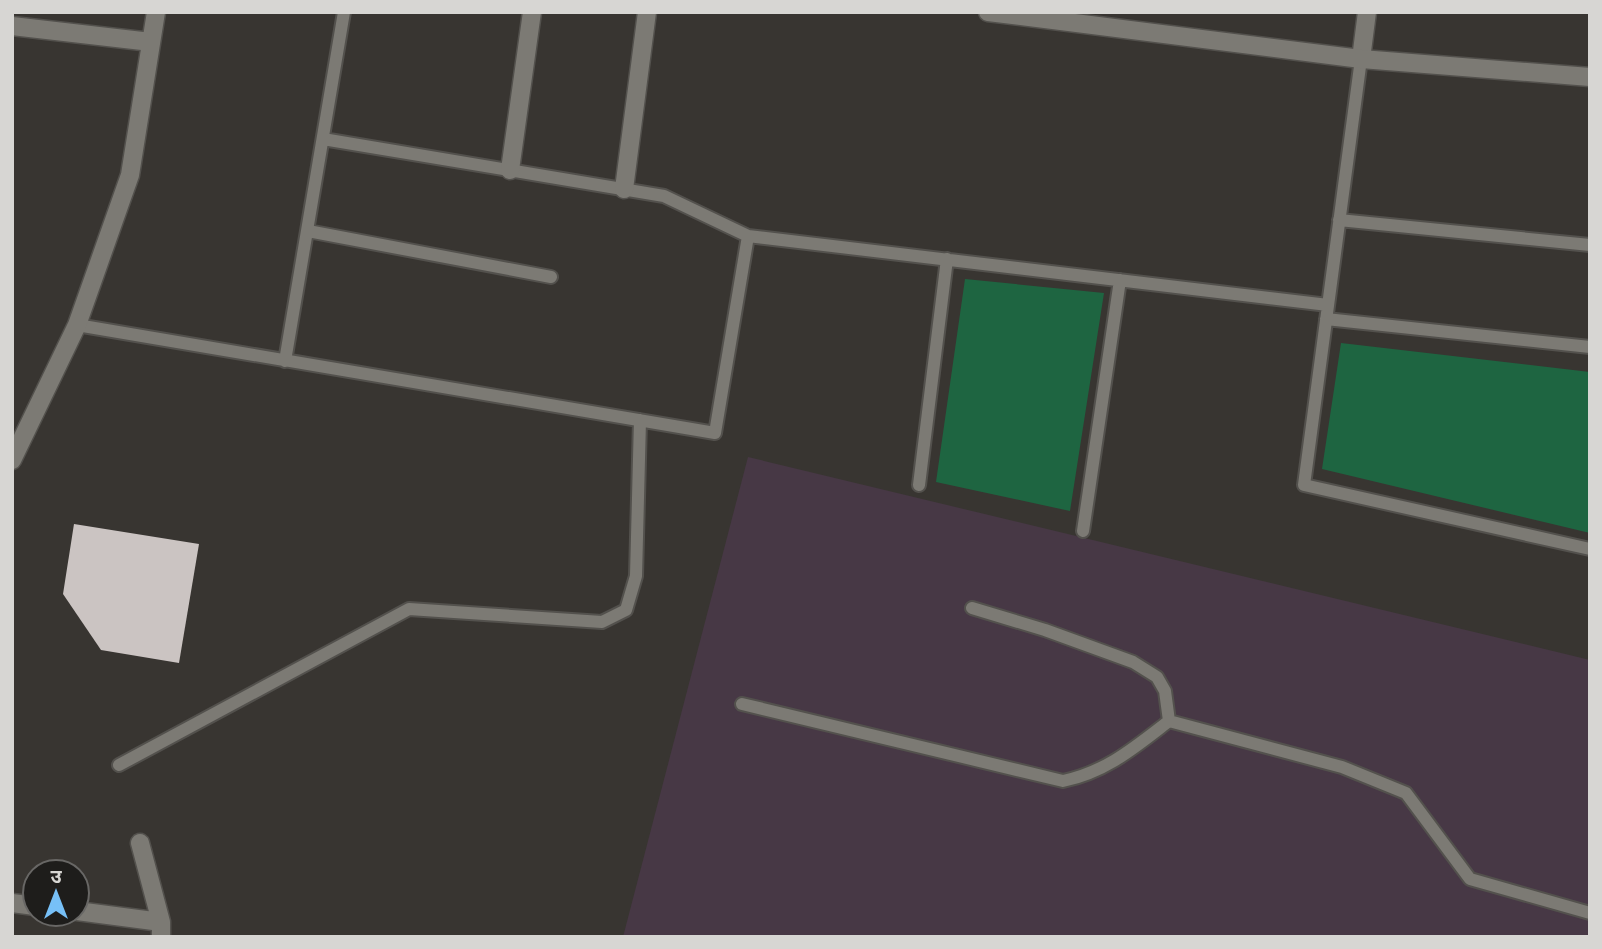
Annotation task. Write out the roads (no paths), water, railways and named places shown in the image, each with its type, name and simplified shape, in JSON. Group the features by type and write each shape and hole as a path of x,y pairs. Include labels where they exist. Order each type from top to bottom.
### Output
{"street":[{"path":"12,460 77,325 130,175 156,12"},
{"path":"510,170 533,12"},
{"path":"624,189 647,12"},
{"path":"988,12 1361,59 1590,77"},
{"path":"1361,59 1367,12"},
{"path":"12,26 151,42"},
{"path":"91,914 161,930 140,843"}],"lane":[{"path":"285,361 344,12"},
{"path":"1361,59 1304,485 1590,550"},
{"path":"323,139 664,195 748,236 1328,305"},
{"path":"1339,220 1590,245"},
{"path":"308,231 551,277"},
{"path":"77,325 715,433 748,236"},
{"path":"919,485 947,260"},
{"path":"1083,531 1120,280"},
{"path":"1326,319 1590,347"},
{"path":"119,765 410,609 602,622 626,610 636,576 640,420"},
{"path":"972,608 1133,662 1157,677 1165,691 1169,721"},
{"path":"742,704 1063,780 1086,776 1106,766 1169,721"},
{"path":"1169,721 1342,767 1406,793 1469,879 1590,913"}]}
